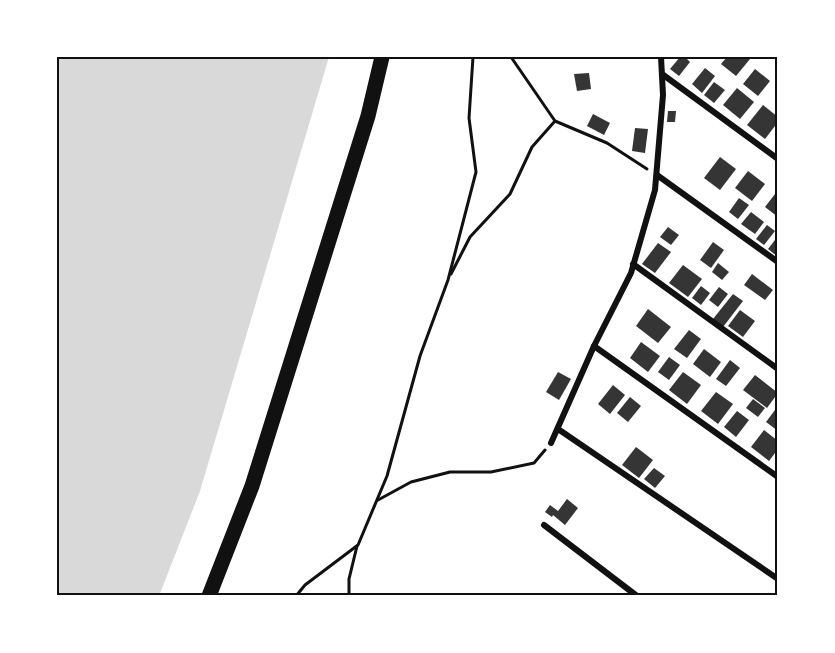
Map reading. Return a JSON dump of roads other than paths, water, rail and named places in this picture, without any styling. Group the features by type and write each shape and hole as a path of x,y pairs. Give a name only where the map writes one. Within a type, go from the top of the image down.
{"main road":[{"path":"209,596 252,486 368,116 382,57"}],"street":[{"path":"551,443 594,345 631,273 655,190 663,95 661,57"},
{"path":"662,74 777,157"},
{"path":"657,175 778,262"},
{"path":"633,264 778,369"},
{"path":"594,345 778,477"},
{"path":"558,429 778,579"},
{"path":"544,525 637,596"}]}
